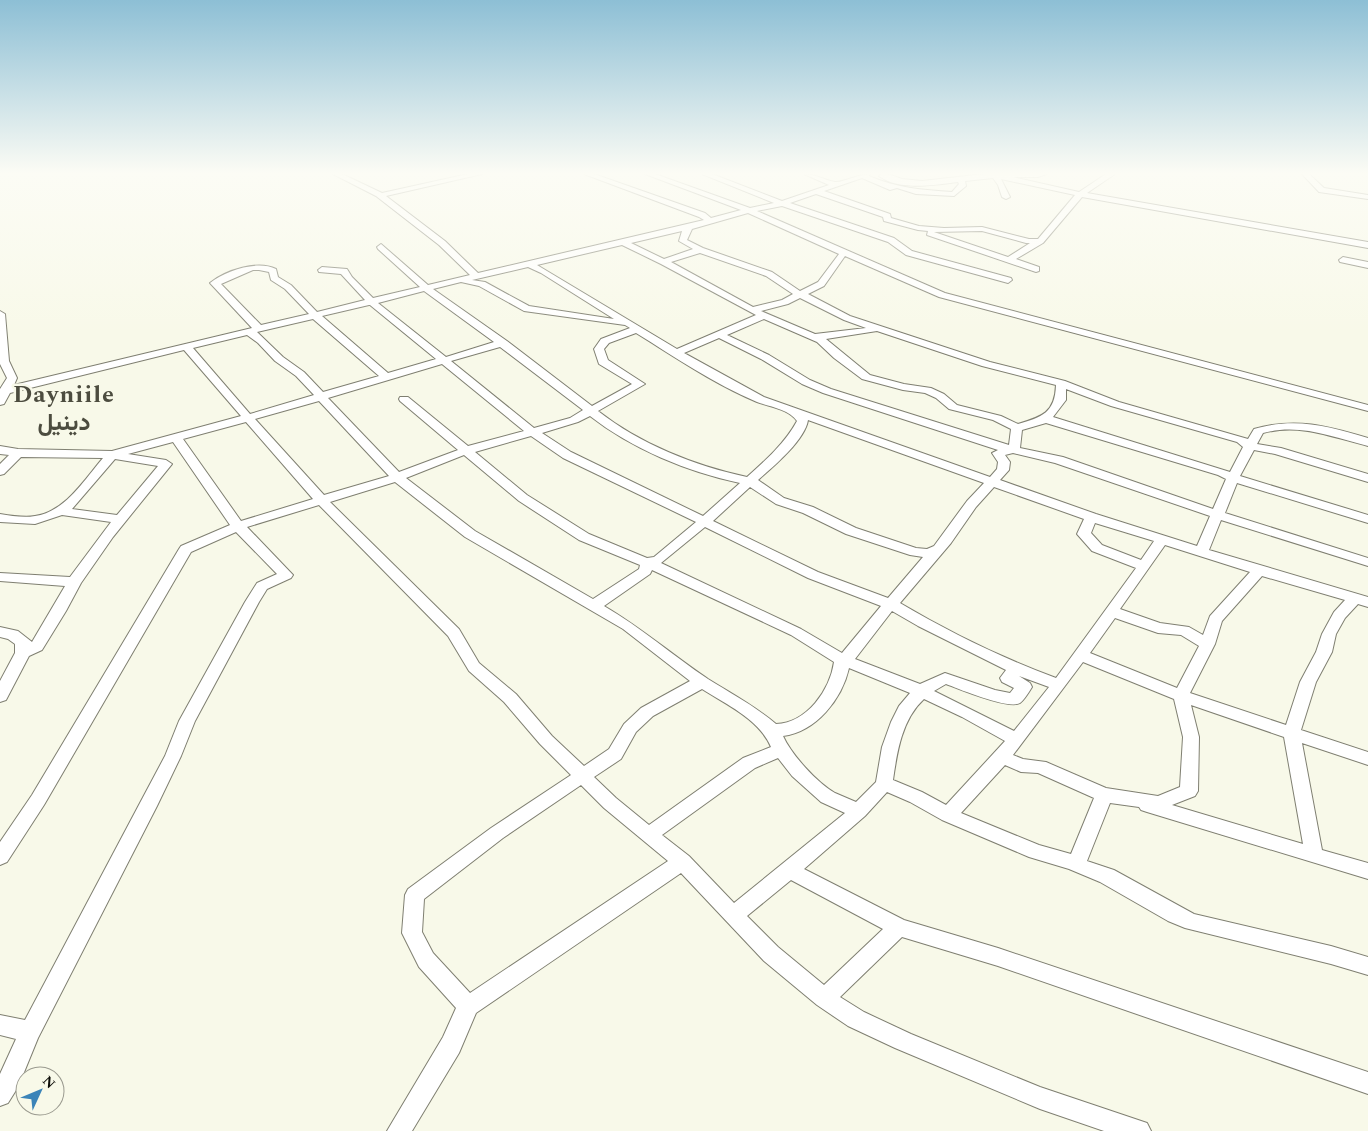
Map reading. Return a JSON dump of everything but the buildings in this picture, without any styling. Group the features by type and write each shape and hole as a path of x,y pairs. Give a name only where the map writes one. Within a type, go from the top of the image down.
{"street":[{"path":"421,227 476,276"},
{"path":"3,391 373,303 476,276 531,265 690,227"},
{"path":"690,227 686,231 683,241 700,250 769,274 802,295 838,314 993,366 1061,383 1115,404 1242,440 1249,446 1277,451 1368,478"},
{"path":"785,227 845,251 942,295 1059,328 1368,408"},
{"path":"852,227 891,240 910,253 933,261 1008,280"},
{"path":"914,227 1036,268"},
{"path":"1008,260 1040,241 1052,227"},
{"path":"1265,227 1368,245"},
{"path":"918,228 944,230 982,229 1029,241 1040,241"},
{"path":"622,242 664,262 764,316 822,340 838,356 866,377 903,387 927,390 940,396 953,407 997,418 1017,428 1046,419 1368,518"},
{"path":"381,247 427,289 503,343 610,426 639,443 725,476 750,481 780,501 808,510 851,531 915,552 928,553 938,549"},
{"path":"664,262 700,250"},
{"path":"752,310 785,302 821,284 845,251"},
{"path":"1343,260 1368,265"},
{"path":"531,265 544,271 727,383 797,412 1091,517 1362,600"},
{"path":"386,377 316,316 288,286 274,278 273,270 262,266 241,271 216,283 239,310 262,342 279,359 300,374 397,477 470,534 515,562 628,626 702,682 743,706 772,730 781,750 798,771 827,797 859,811"},
{"path":"322,270 344,271 373,303 531,431 577,460 813,575 891,604 923,623 1016,669 1059,685"},
{"path":"462,281 482,284 527,309 542,310 633,327"},
{"path":"0,314 4,362 12,378 3,391 0,402"},
{"path":"676,353 764,316"},
{"path":"0,857 38,800 186,549 238,526 397,477 466,451 574,420 640,384 603,362 599,349 605,341 633,327"},
{"path":"814,337 842,335 878,328"},
{"path":"720,335 765,357 817,387 989,444 1067,462 1216,514 1368,562"},
{"path":"0,518 37,522 61,511 68,506 112,455 322,397 503,343"},
{"path":"187,347 322,501 454,633 474,668 510,698 546,740 610,802 682,862 771,954 824,998 856,1019 903,1041 1040,1098 1139,1131"},
{"path":"1046,419 1061,400 1061,383"},
{"path":"404,399 523,498 584,537 684,578 796,632 842,660 921,691 968,713 1016,740"},
{"path":"647,562 658,560 771,462 795,435 803,421 797,412"},
{"path":"1202,550 1216,514 1258,431 1275,425 1296,424 1368,442"},
{"path":"1014,449 1017,428"},
{"path":"0,1095 10,1079 30,1032 173,756 187,721 252,602 262,586 286,575 238,526 176,438"},
{"path":"842,660 851,655 955,528 971,504 1003,470 1004,462 998,453 1014,449"},
{"path":"0,450 18,453 112,455 166,464 74,582 59,611 37,646 23,653"},
{"path":"0,471 18,453"},
{"path":"61,511 121,520"},
{"path":"1091,517 1084,534 1093,545 1144,566"},
{"path":"948,815 1002,758 1059,685 1163,539"},
{"path":"594,606 609,593 624,586 645,571 647,562"},
{"path":"1002,758 1021,766 1040,767 1104,795 1159,802 1188,791 1191,737 1181,696 1207,644 1215,619 1260,570"},
{"path":"0,578 74,582"},
{"path":"1314,855 1292,733 1308,682 1324,652 1329,634 1339,615 1362,600"},
{"path":"1111,611 1158,628 1184,630 1207,644"},
{"path":"0,632 13,635 23,642 23,653 0,696"},
{"path":"1080,655 1181,696 1368,759"},
{"path":"772,730 786,730 797,726 812,714 830,695 842,671 842,660"},
{"path":"733,916 859,811 884,784 888,752 900,718 921,691 945,678 993,695 1014,699 1024,687 1008,678 1016,669"},
{"path":"468,1006 426,960 412,933 415,895 498,834 615,754 630,728 646,712 702,682"},
{"path":"649,835 749,763 781,750"},
{"path":"884,784 916,797 948,815 1036,852 1077,863 1077,865 1107,876 1175,915 1192,922 1331,955 1368,966"},
{"path":"1077,863 1104,795"},
{"path":"1127,799 1368,871"},
{"path":"399,1131 451,1045 468,1006 682,862"},
{"path":"789,870 899,927 998,957 1368,1082"},
{"path":"824,998 899,927"},
{"path":"0,1024 30,1032"}],"district":[{"name":"Dayniile دينيل","path":"64,408"}]}
